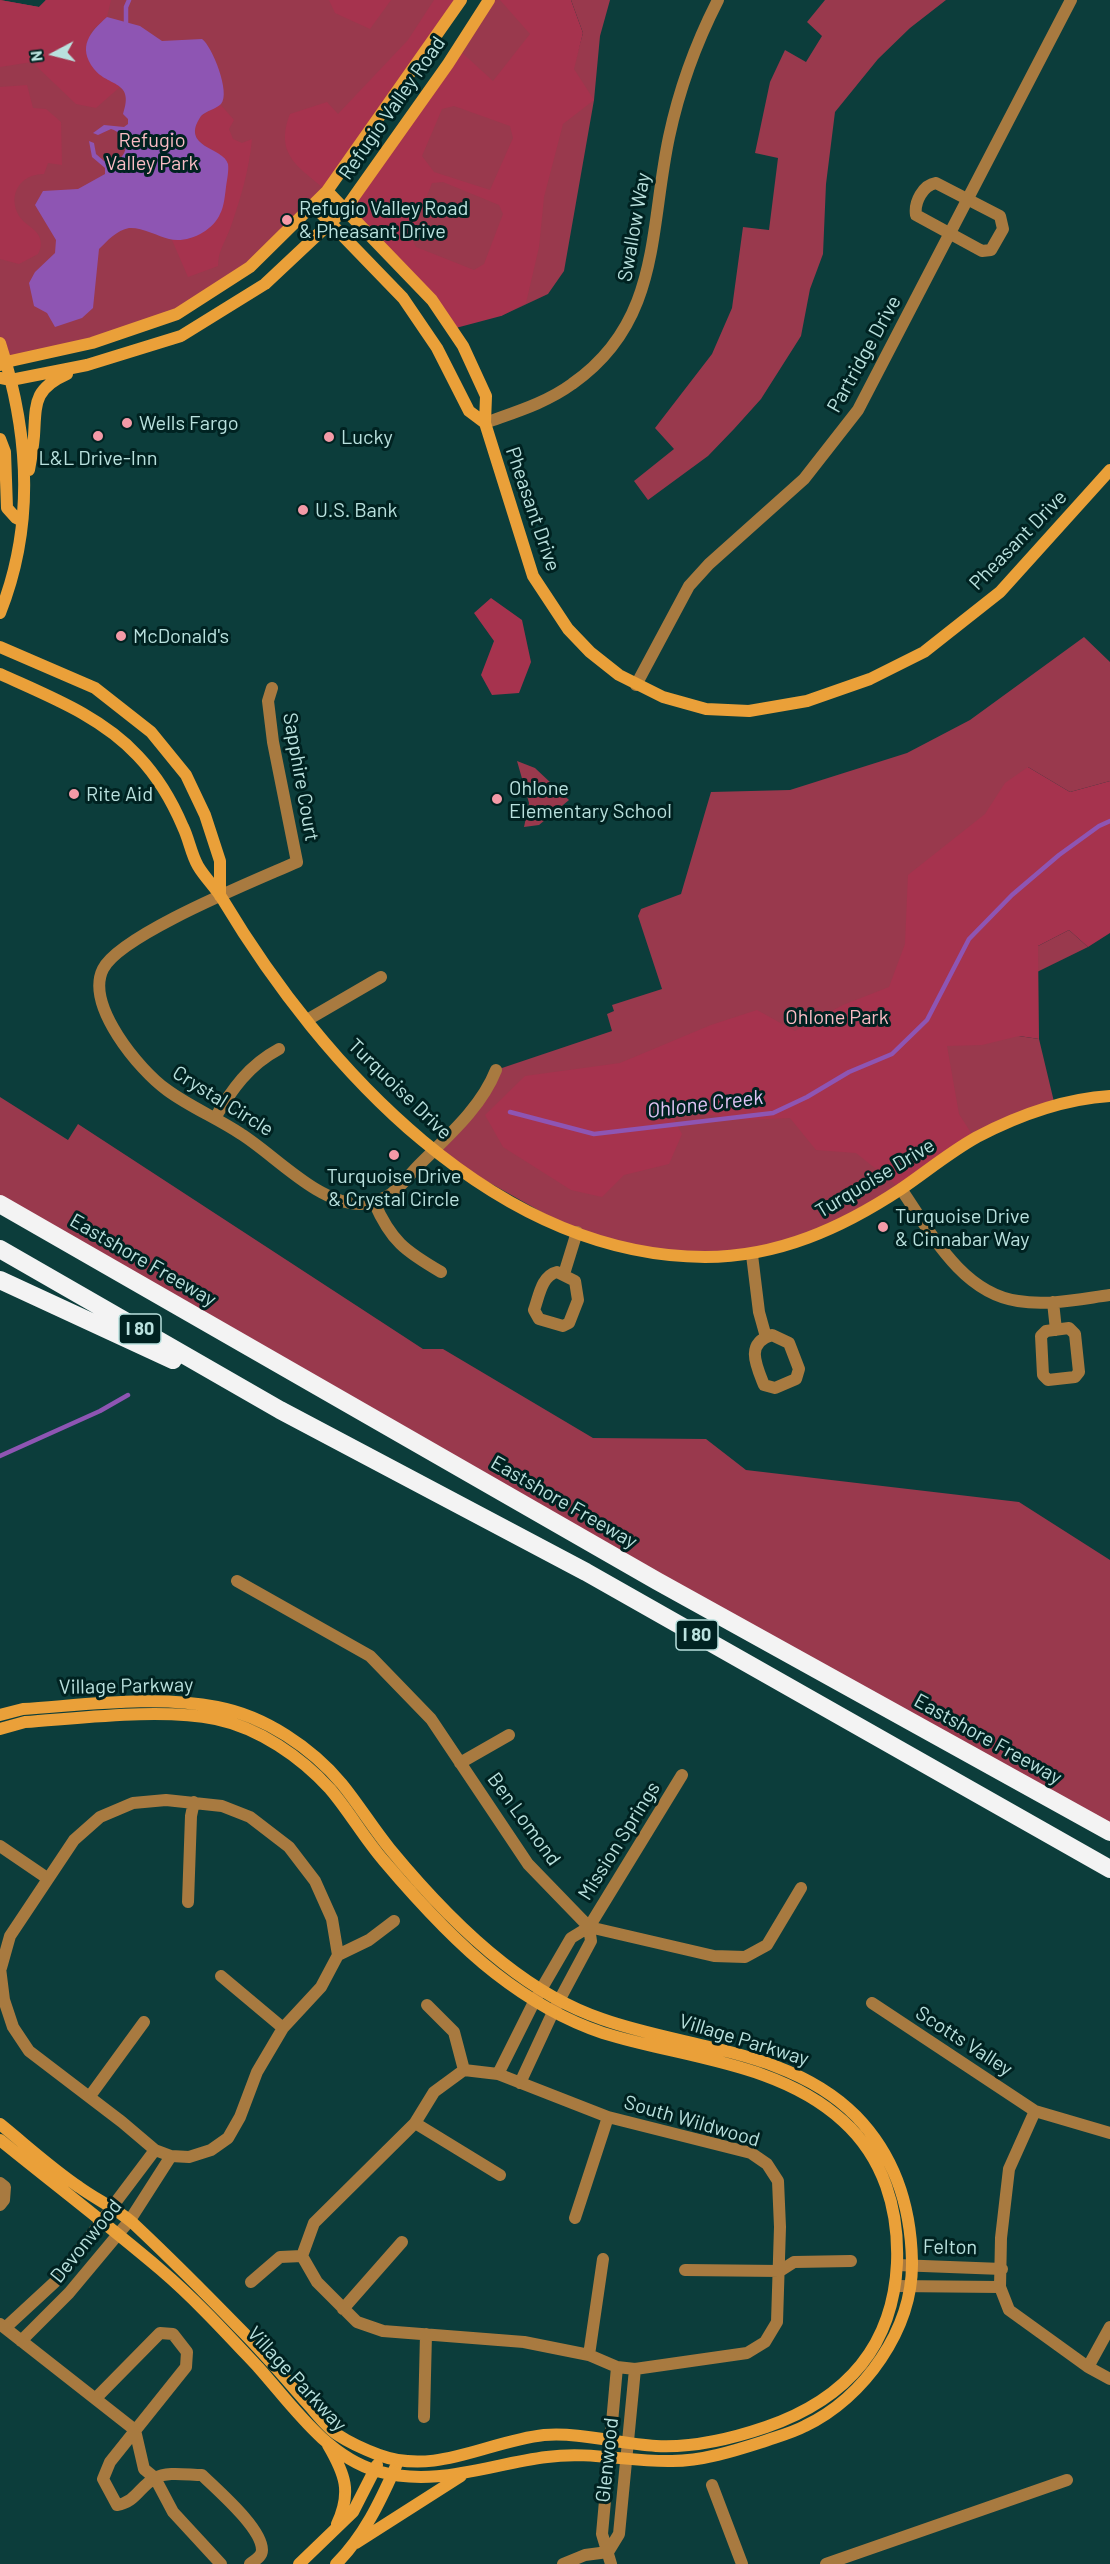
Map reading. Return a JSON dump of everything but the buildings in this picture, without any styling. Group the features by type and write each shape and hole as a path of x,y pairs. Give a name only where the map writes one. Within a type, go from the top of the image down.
{"highway":[{"name":"Eastshore Freeway","path":"0,1204 646,1575 1110,1832"},
{"name":"I 80","path":"0,1249 280,1410 586,1572 1110,1869"},
{"path":"0,1280 280,1410"}],"street":[{"name":"Refugio Valley Road","path":"3,363 92,343 177,314 250,267 327,191 462,0"},
{"name":"Refugio Valley Road","path":"6,379 87,365 184,334 265,284 332,224 346,208 448,64 489,0"},
{"name":"Swallow Way","path":"485,423 544,400 574,383 612,347 631,319 648,273 669,137 698,38 718,0"},
{"name":"Partridge Drive","path":"636,685 689,586 719,555 788,496 820,462 846,428 869,392 1071,0"},
{"path":"936,183 1000,216 1003,229 994,246 987,251 950,235 916,215 916,206 924,189 936,183"},
{"name":"Pheasant Drive","path":"327,191 346,208 432,300 463,346 486,396 485,423 533,576 568,629 590,652 636,685 692,706 749,711 807,701 870,680 924,652 1000,592 1110,470"},
{"name":"Pheasant Drive","path":"314,206 403,298 437,348 469,411 485,423"},
{"path":"0,343 6,379 22,426 25,498"},
{"path":"0,613 7,595 22,521 34,436 34,411 41,392 54,380 87,365"},
{"path":"0,439 5,452 8,508 16,518 22,521"},
{"name":"Turquoise Drive","path":"0,646 95,688 151,732 186,776 205,815 219,861 220,896"},
{"name":"Turquoise Drive","path":"0,674 78,710 104,726 135,753 165,793 183,826 198,866 220,896 240,930 307,1020 366,1089 433,1151 502,1196 577,1232 617,1245 659,1253 704,1257 752,1255 822,1233 901,1189 975,1138 1031,1112 1084,1098 1110,1096"},
{"name":"Sapphire Court","path":"220,896 297,862 273,742 268,701 272,688"},
{"name":"Crystal Circle","path":"220,896 178,916 115,955 104,967 99,988 106,1014 144,1070 167,1090 269,1153 319,1192 351,1203 374,1202"},
{"path":"307,1020 381,977"},
{"path":"215,1118 243,1076 260,1059 279,1049"},
{"path":"441,1272 399,1245 390,1234 374,1202 393,1193 472,1110 496,1070"},
{"path":"901,1189 947,1255 970,1279 991,1293 1017,1301 1053,1302 1110,1295"},
{"path":"564,1274 577,1232"},
{"path":"752,1255 759,1312 766,1337"},
{"path":"557,1272 564,1274 575,1281 579,1293 569,1323 563,1326 539,1319 534,1310 547,1277 557,1272"},
{"path":"1053,1302 1056,1330"},
{"path":"1069,1328 1075,1334 1079,1372 1075,1377 1048,1380 1043,1375 1041,1336 1046,1331 1056,1330 1069,1328"},
{"path":"778,1336 789,1343 799,1369 796,1379 775,1388 764,1385 753,1358 756,1345 766,1337 778,1336"},
{"name":"Ben Lomond","path":"237,1581 370,1656 431,1719 528,1864 589,1927"},
{"name":"Village Parkway","path":"0,1715 35,1708 183,1701 225,1708 263,1723 303,1747 339,1780 390,1848 423,1886 538,1994 600,2032 769,2077 808,2094 845,2123 872,2153 890,2194 898,2230 895,2286 882,2336 851,2379 801,2414 734,2438 681,2446 653,2446 554,2434 512,2441 453,2459 434,2462 382,2456 335,2434 239,2328 130,2220 76,2186 0,2124"},
{"name":"Village Parkway","path":"0,1728 25,1722 182,1714 222,1720 258,1734 295,1757 329,1789 380,1856 460,1942 496,1974 538,1994"},
{"path":"460,1763 509,1735"},
{"name":"Mission Springs","path":"498,2074 538,1994 571,1938 589,1927 682,1775"},
{"path":"166,1800 222,1806 250,1817 289,1847 315,1881 333,1918 338,1955 321,1987 283,2028 257,2072 240,2116 228,2138 211,2150 189,2157 171,2156 155,2150 90,2096 29,2051 13,2027 4,2000 1,1968 10,1936 47,1878 74,1840 100,1817 133,1803 166,1800"},
{"path":"188,1902 191,1816 194,1802"},
{"path":"0,1846 47,1878"},
{"path":"589,1927 714,1956 745,1957 767,1945 801,1888"},
{"path":"338,1955 369,1940 394,1921"},
{"name":"Mission Springs","path":"520,2083 556,2006 591,1941 589,1927"},
{"path":"220,1976 283,2028"},
{"name":"Scotts Valley","path":"872,2004 1035,2111 1110,2133"},
{"path":"251,2282 280,2257 302,2256 314,2223 415,2124 434,2092 464,2070 454,2032 427,2005"},
{"name":"Village Parkway","path":"0,2140 162,2271 230,2337 327,2444 373,2470 429,2478 462,2475 553,2456 678,2462 737,2450 807,2426 860,2388 893,2342 911,2287 910,2228 902,2190 882,2146 854,2114 815,2083 773,2065 556,2006"},
{"path":"90,2096 144,2022"},
{"name":"South Wildwood","path":"302,2256 317,2282 357,2322 383,2331 524,2342 589,2355 618,2367 635,2369 747,2353 765,2342 777,2322 780,2271 778,2181 767,2164 751,2154 608,2117 498,2074 464,2070"},
{"path":"1035,2111 1009,2169 1001,2238 1000,2287 1009,2310 1088,2367 1110,2379"},
{"path":"575,2218 608,2117"},
{"path":"415,2124 500,2175"},
{"name":"Devonwood","path":"135,2430 2,2326 57,2280 155,2150"},
{"name":"Devonwood","path":"21,2341 69,2293 130,2220 171,2156"},
{"path":"0,2183 5,2187 4,2200 0,2205"},
{"path":"343,2309 402,2242"},
{"path":"589,2355 603,2259"},
{"path":"685,2270 780,2271 794,2262 851,2261"},
{"name":"Felton","path":"897,2265 1002,2269"},
{"name":"Felton","path":"895,2286 1000,2287"},
{"path":"1088,2367 1110,2327"},
{"path":"96,2398 160,2333 173,2334 187,2352 186,2367 110,2462 103,2479 117,2505 129,2504 155,2478 176,2474 202,2475 257,2533 262,2549 259,2558 250,2564"},
{"path":"424,2417 426,2334"},
{"name":"Glenwood","path":"610,2558 602,2534 618,2367"},
{"name":"Glenwood","path":"610,2558 619,2534 635,2369"},
{"path":"135,2430 144,2469 155,2478 174,2512 222,2564"},
{"path":"327,2444 343,2469 346,2493 342,2513 332,2535"},
{"path":"299,2564 332,2535 353,2512 382,2456"},
{"path":"336,2564 356,2543 370,2522 399,2459"},
{"path":"356,2543 462,2475"},
{"path":"826,2564 1067,2480"},
{"path":"712,2485 742,2564"},
{"path":"563,2564 585,2555 610,2558"}],"green space":[{"name":"Refugio Valley Park","path":"0,0 39,7 46,0 461,0 327,191 250,267 177,314 6,362 0,343"},
{"path":"0,0 39,7 46,0 111,0 107,17 90,32 95,70 121,86 96,108 76,104 32,62 0,67"},
{"path":"329,0 391,0 370,29 335,13"},
{"path":"434,0 461,0 327,191 299,167 287,150 286,128 290,114 327,102 338,114 408,40"},
{"path":"489,0 515,0 573,68 583,33 571,0 610,0 600,36 594,100 564,271 548,294 501,316 359,221"},
{"path":"500,0 571,0 583,33 574,69 594,100 563,124 544,197 539,247 526,303 501,316 452,329 346,208 458,49 493,81 530,34","holes":["454,106 510,126 513,138 490,190 434,172 422,156 442,109","443,182 499,205 503,214 484,264 474,270 416,247 411,237 432,183"]},
{"path":"825,0 946,0 910,28 878,59 835,112 826,184 823,254 810,289 801,336 761,399 734,429 708,456 648,500 634,481 674,449 655,428 712,354 732,308 743,227 769,230 778,158 755,153 770,82 785,50 806,62 822,36 807,22"},
{"path":"27,85 33,108 46,109 61,122 62,165 48,163 44,174 28,178 22,182 15,193 14,201 19,216 37,233 41,243 38,254 19,264 0,259 0,87"},
{"path":"220,104 234,120 229,129 233,139 242,143 252,139 249,162 218,266 188,277 172,240 191,238 228,165 218,154 204,145 196,134 196,126 201,116"},
{"path":"491,598 522,620 531,662 519,693 492,695 481,675 494,641 474,613"},
{"name":"Ohlone Park","path":"1084,637 1110,662 1110,781 1070,792 1028,767 1019,1036 1039,1039 1055,1106 975,1139 901,1189 789,1245 680,1255 577,1232 433,1151 496,1070 612,1031 607,1014 614,1011 612,1005 662,989 638,916 641,909 681,894 711,792 790,790 907,753 970,720"},
{"path":"517,761 535,768 569,800 539,825 524,827 529,803"},
{"path":"1028,767 1070,792 1110,781 1110,933 1088,947 1069,930 1038,946 1039,1039 1019,1036 982,1045 947,1046 959,1114 975,1139 901,1189 856,1153 816,1150 790,1118 747,1120 669,1110 682,1134 669,1164 624,1175 602,1197 571,1190 503,1147 485,1115 525,1076 620,1063 711,1025 757,1010 795,1031 843,1005 889,987 905,944 908,875 985,814 1005,783"},
{"path":"1069,930 1088,947 1037,972 1038,946"},
{"path":"0,1097 68,1140 78,1124 423,1349 443,1349 593,1438 706,1439 746,1470 1019,1502 1110,1560 1110,1832 0,1204"}],"shaded area":[{"path":"107,17 140,26 162,41 202,39 206,43 219,70 224,90 221,104 201,116 195,135 205,146 225,158 228,164 224,201 220,214 212,226 191,238 169,239 134,228 125,229 112,236 99,249 93,308 82,318 55,327 47,313 34,306 29,283 35,272 55,253 56,240 35,205 43,191 78,189 105,174 105,168 92,157 89,141 94,143 96,154 104,161 116,161 126,148 124,139 116,131 111,129 98,135 93,133 104,125 124,127 128,124 128,119 123,114 126,95 123,90 100,75 86,54 91,34"}],"waterway":[{"path":"126,23 126,7 129,0"},
{"name":"Ohlone Creek","path":"510,1112 594,1134 773,1113 807,1097 849,1072 892,1054 927,1020 969,939 1012,895 1059,855 1099,826 1110,821"},
{"name":"Ohlone Creek","path":"0,1456 100,1411 128,1395"}],"place":[{"name":"Refugio Valley Road & Pheasant Drive","path":"287,220"},
{"name":"Wells Fargo","path":"127,423"},
{"name":"L&L Drive-Inn","path":"98,436"},
{"name":"Lucky","path":"329,437"},
{"name":"U.S. Bank","path":"303,510"},
{"name":"McDonald's","path":"121,636"},
{"name":"Rite Aid","path":"74,794"},
{"name":"Ohlone Elementary School","path":"497,799"},
{"name":"Turquoise Drive & Crystal Circle","path":"394,1155"},
{"name":"Turquoise Drive & Cinnabar Way","path":"883,1227"}]}
